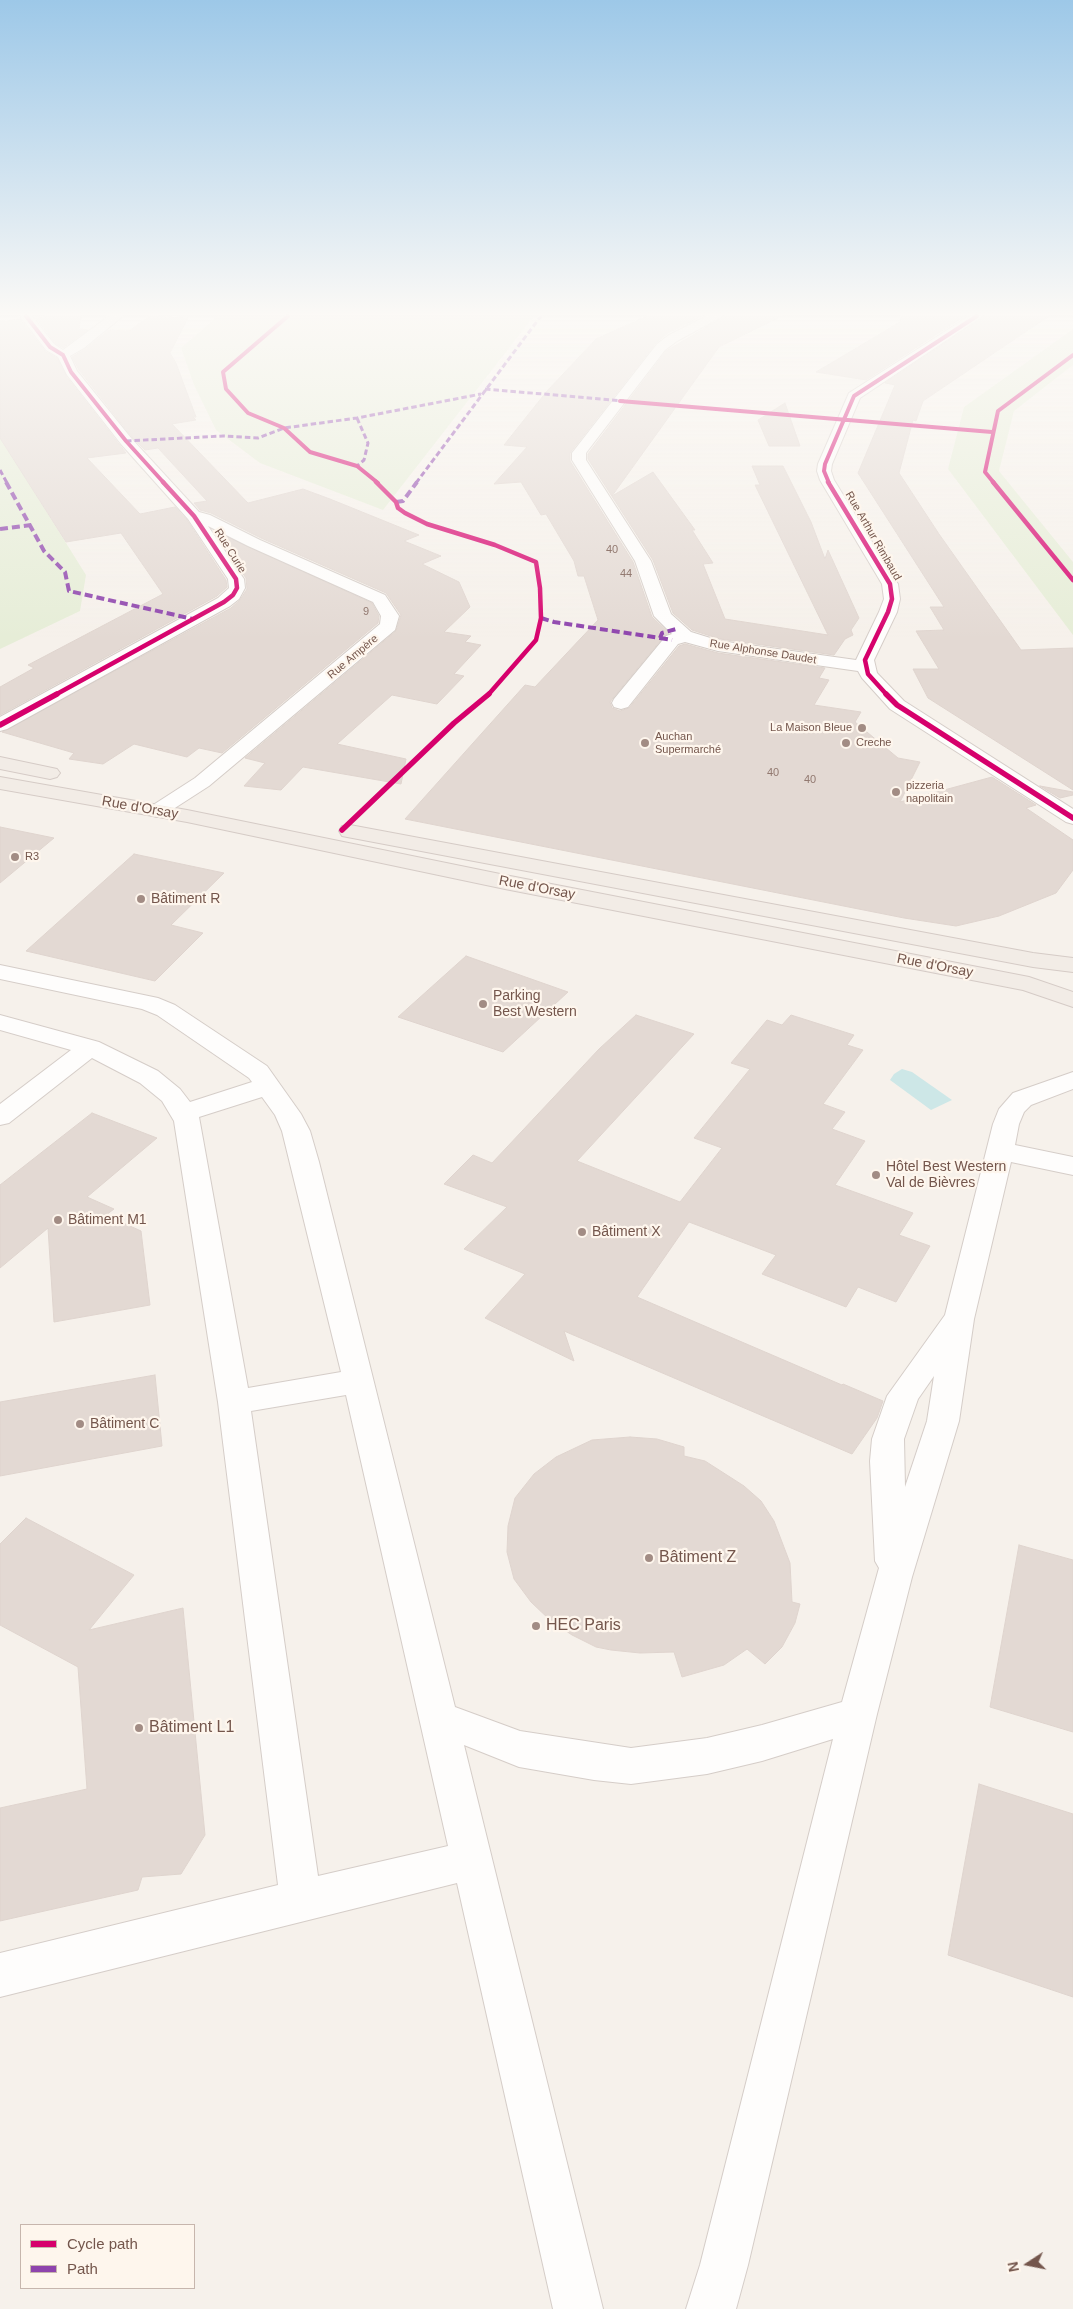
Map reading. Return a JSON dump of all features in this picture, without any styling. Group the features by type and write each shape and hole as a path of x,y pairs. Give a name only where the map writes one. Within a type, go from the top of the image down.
{"main road":[{"name":"Rue d'Orsay","path":"0,763 526,866 1033,960 1073,965"},
{"name":"Rue d'Orsay","path":"0,783 157,811 504,882 1029,984 1073,1000"}],"street":[{"name":"Rue Curie","path":"0,725 224,602 237,588 236,579 194,516 112,424"},
{"name":"Rue Alphonse Daudet","path":"602,424 579,453 579,460 643,561 663,616 668,622 685,636 718,646 865,666"},
{"name":"Rue Arthur Rimbaud","path":"842,424 824,464 828,480 890,584 892,599 888,612 865,660 865,666"},
{"name":"Rue Ampère","path":"157,811 202,782 389,626 390,616 379,599 254,543 205,518 194,516"},
{"path":"621,702 672,640 685,636"},
{"path":"865,666 868,674 884,694 897,705 1073,818"},
{"path":"0,972 149,1004 166,1010 258,1072 288,1114 296,1131 359,1381 578,2309"},
{"path":"0,1022 90,1047 149,1077 171,1095 188,1121 234,1402 301,1900"},
{"path":"0,1117 90,1047"},
{"path":"711,2309 724,2265 858,1714 894,1577 943,1421 959,1319 1000,1150 1012,1109 1022,1099 1073,1080"},
{"path":"184,1113 268,1086"},
{"path":"1000,1150 1073,1166"},
{"path":"894,1577 887,1461 888,1438 903,1396 959,1319"},
{"path":"234,1402 359,1381"},
{"path":"437,1717 519,1748 594,1762 630,1766 707,1756 762,1743 858,1714"},
{"path":"0,1975 471,1860"}],"green space":[{"path":"213,424 450,424 383,510 260,463 216,430"},
{"path":"960,424 1011,424 999,471 1073,562 1073,635 948,469"},
{"path":"0,437 86,575 80,611 0,649"}],"water":[{"path":"902,1069 912,1072 952,1100 931,1110 890,1080 894,1074"}],"building":[{"path":"0,424 103,424 126,453 87,458 140,514 175,507 187,520 226,580 227,587 217,596 0,715 0,687 34,668 28,665 163,594 121,533 66,542 0,438"},
{"path":"122,424 173,424 172,424 248,503 303,489 419,535 404,541 441,556 422,564 459,582 470,607 444,632 471,636 465,642 481,645 454,674 464,676 437,704 392,695 337,744 406,759 401,784 303,767 281,790 244,786 265,763 245,758 396,631 401,615 386,593 261,538 211,513 200,510 194,503 207,501 158,448 145,450"},
{"path":"521,424 593,424 570,453 570,461 633,562 652,617 669,633 665,635 613,698 610,702 612,708 620,711 629,708 679,646 685,644 718,653 825,668 819,678 829,680 814,705 861,712 855,722 898,758 920,762 900,802 992,777 1036,805 1026,808 1073,840 1073,870 1056,893 999,916 956,926 904,918 405,819 525,685 535,687 598,620 584,576 578,576 574,561 546,514 541,515 521,482 494,484 527,447 504,445"},
{"path":"611,424 664,424 612,496 653,472 695,530 692,530 713,563 703,564 725,619 828,635 755,485 760,485 752,466 783,466 811,522 825,559 828,550 859,618 851,630 853,635 845,639 834,655 720,639 692,630 673,613 653,560 588,459 588,454"},
{"path":"760,424 792,424 800,446 769,446"},
{"path":"879,424 912,424 899,473 939,534 1021,650 1073,648 1073,790 928,698 913,669 939,669 916,631 944,630 930,607 944,607 858,473"},
{"path":"214,531 372,603 379,616 378,623 222,753 199,748 187,757 134,744 103,764 69,759 74,753 2,732 231,608 240,600 247,589 246,578"},
{"path":"1040,786 1073,792 1073,795 1060,798"},
{"name":"R3","path":"0,827 54,838 0,883"},
{"name":"Bâtiment R","path":"134,854 224,873 171,925 203,933 155,981 26,951"},
{"name":"Parking Best Western","path":"466,956 568,992 503,1052 398,1017"},
{"path":"636,1015 694,1034 577,1161 680,1202 722,1148 694,1138 750,1069 731,1063 767,1020 782,1025 791,1015 854,1035 847,1045 863,1050 823,1104 845,1112 832,1129 865,1141 835,1185 913,1213 899,1235 930,1246 896,1302 858,1287 846,1307 762,1274 776,1255 689,1222 637,1297 883,1401 877,1418 852,1454 564,1331 574,1361 485,1318 525,1274 464,1249 507,1207 444,1184 473,1155 492,1163 599,1049"},
{"name":"Bâtiment M1","path":"92,1113 157,1138 87,1197 114,1209 106,1215 141,1231 150,1305 54,1322 48,1228 0,1268 0,1185"},
{"name":"Bâtiment C","path":"155,1375 162,1446 0,1476 0,1402"},
{"name":"Bâtiment Z","path":"630,1437 657,1439 684,1447 684,1456 705,1461 744,1486 761,1501 774,1521 790,1563 792,1602 800,1604 795,1623 782,1647 765,1664 747,1649 724,1665 682,1677 674,1652 640,1653 611,1650 596,1647 572,1635 551,1621 531,1602 514,1579 507,1552 508,1526 515,1498 534,1474 556,1457 592,1440"},
{"name":"Bâtiment L1","path":"26,1518 134,1575 89,1630 183,1608 205,1835 181,1874 142,1877 138,1890 0,1921 0,1808 87,1789 78,1667 0,1625 0,1544"},
{"path":"1019,1545 1073,1560 1073,1732 990,1707"},
{"path":"979,1784 1073,1814 1073,1997 948,1955"}],"marked path":[{"path":"126,441 223,436 258,438 284,428 315,424"},
{"path":"357,466 364,460 368,443 360,424"},
{"path":"396,502 403,501 461,424"},
{"path":"0,470 44,551 65,572 69,591 193,619"},
{"path":"0,529 31,525"},
{"path":"541,618 554,622 660,638 662,633 676,629"},
{"path":"660,638 672,640"}],"cycle path":[{"path":"0,725 224,602 233,595 237,588 236,579 194,516 112,424"},
{"path":"274,424 284,428 310,452 357,466 368,473 396,502 398,508 405,513 427,524 495,545 536,562 540,588 541,618 536,640 491,692 454,723 342,830"},
{"path":"842,424 825,464 824,471 827,480 890,584 892,599 888,612 865,660 868,674 897,705 1073,818"},
{"path":"893,424 992,432"},
{"path":"995,424 985,472 1073,580"}],"place":[{"name":"La Maison Bleue","path":"862,728"},
{"name":"Auchan Supermarché","path":"645,743"},
{"name":"Creche","path":"846,743"},
{"name":"pizzeria napolitain","path":"896,792"},
{"name":"R3","path":"15,857"},
{"name":"Bâtiment R","path":"141,899"},
{"name":"Parking Best Western","path":"483,1004"},
{"name":"Hôtel Best Western Val de Bièvres","path":"876,1175"},
{"name":"Bâtiment M1","path":"58,1220"},
{"name":"Bâtiment X","path":"582,1232"},
{"name":"Bâtiment C","path":"80,1424"},
{"name":"Bâtiment Z","path":"649,1558"},
{"name":"HEC Paris","path":"536,1626"},
{"name":"Bâtiment L1","path":"139,1728"}]}
